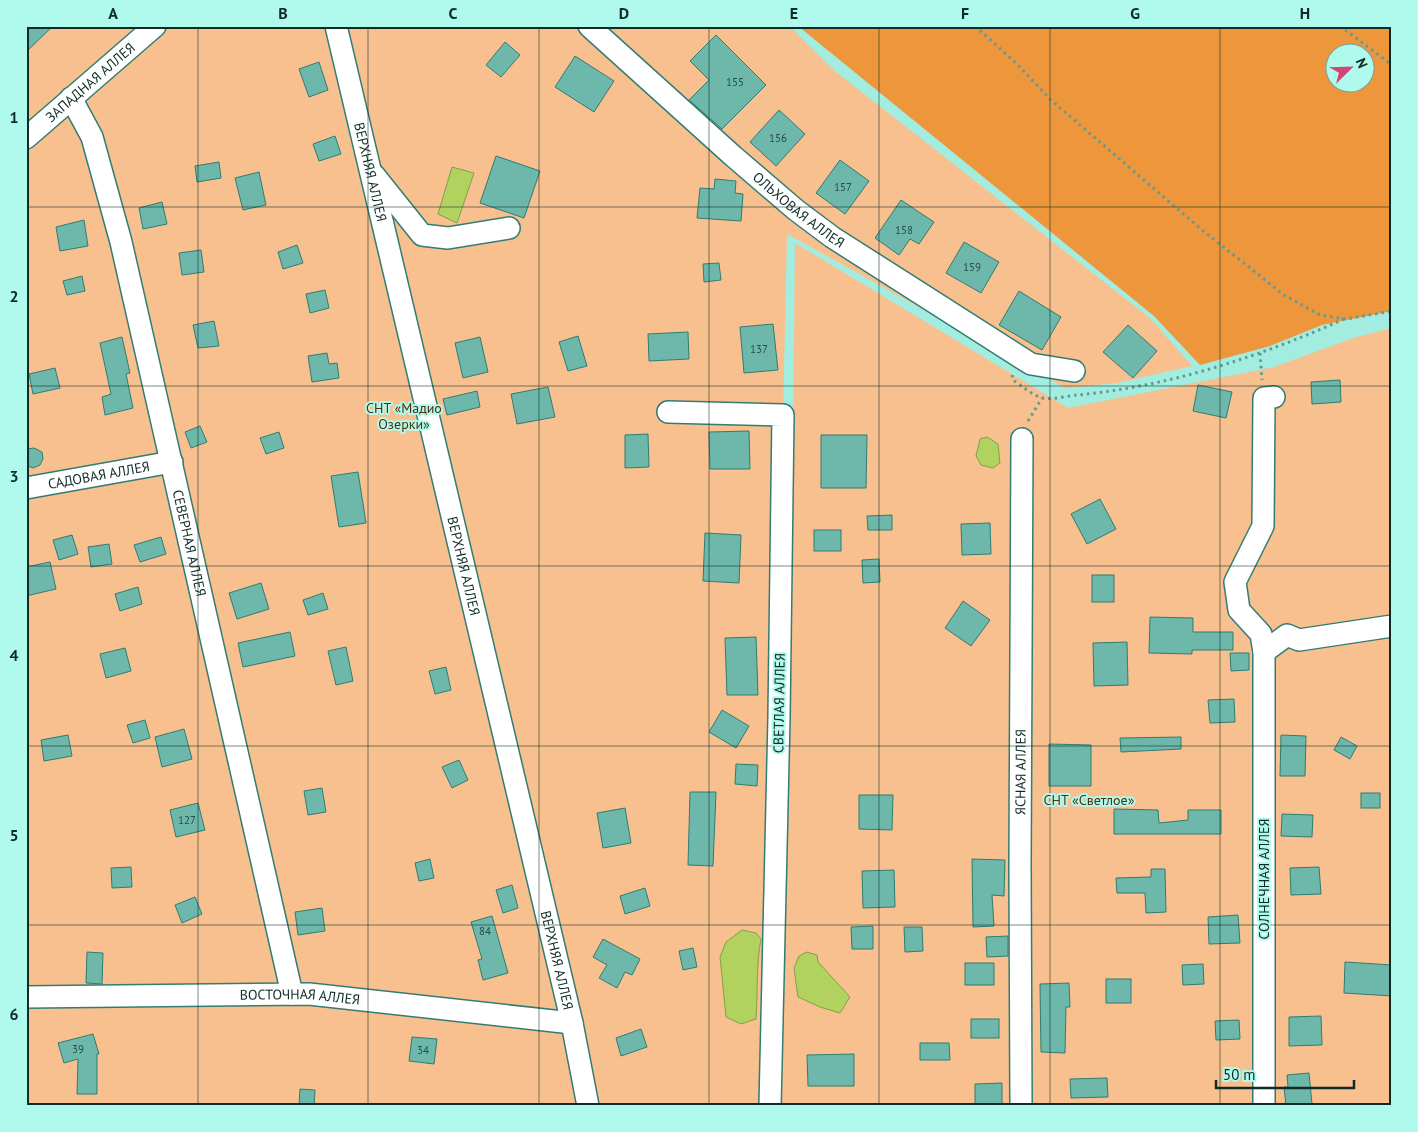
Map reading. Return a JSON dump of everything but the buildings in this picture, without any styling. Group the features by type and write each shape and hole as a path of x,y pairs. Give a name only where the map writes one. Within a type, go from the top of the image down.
{"street":[{"name":"ЗАПАДНАЯ АЛЛЕЯ","path":"26,138 155,26"},
{"name":"ВЕРХНЯЯ АЛЛЕЯ","path":"336,26 572,1023 588,1106"},
{"name":"ОЛЬХОВАЯ АЛЛЕЯ","path":"589,26 796,210 832,236 1031,364 1074,371"},
{"name":"СЕВЕРНАЯ АЛЛЕЯ","path":"72,98 92,137 121,242 292,994"},
{"path":"370,169 422,235 448,238 509,228"},
{"name":"СОЛНЕЧНАЯ АЛЛЕЯ","path":"1264,1106 1264,652 1261,634 1239,610 1235,582 1263,526 1269,397"},
{"name":"СВЕТЛАЯ АЛЛЕЯ","path":"668,412 783,414 779,717 770,1106"},
{"name":"ЯСНАЯ АЛЛЕЯ","path":"1021,1106 1022,439"},
{"name":"САДОВАЯ АЛЛЕЯ","path":"26,488 172,462"},
{"path":"1264,652 1287,634 1299,640 1392,626"},
{"name":"ВОСТОЧНАЯ АЛЛЕЯ","path":"26,997 292,994 572,1023"}],"path":[{"path":"975,26 1016,63 1051,100 1202,230 1284,295 1320,315 1346,318 1392,311"},
{"path":"1340,26 1392,65"},
{"path":"1013,380 1042,398 1096,393 1162,381 1290,344 1346,318"},
{"path":"1260,353 1269,397"},
{"path":"1022,439 1024,428 1042,398"}],"green space":[{"name":"СНТ «Мадио Озерки»","path":"26,26 789,26 836,72 1150,318 1192,366 1117,383 1065,388 787,234 768,1095 790,720 795,243 1068,408 1274,367 1353,338 1392,328 1392,1106 26,1106"}],"shaded area":[{"path":"798,26 1392,26 1392,311 1322,325 1270,346 1200,365 1154,316"},
{"path":"452,167 474,173 457,223 438,214"},
{"path":"987,437 998,444 1000,463 993,468 981,465 976,456 980,439"},
{"path":"742,930 756,933 761,939 756,1019 741,1024 726,1017 720,957 726,942"},
{"path":"807,952 817,955 818,962 850,997 840,1013 820,1007 798,997 794,968 799,956"}],"park label":[{"name":"СНТ «Светлое»","path":"1089,800"}]}
